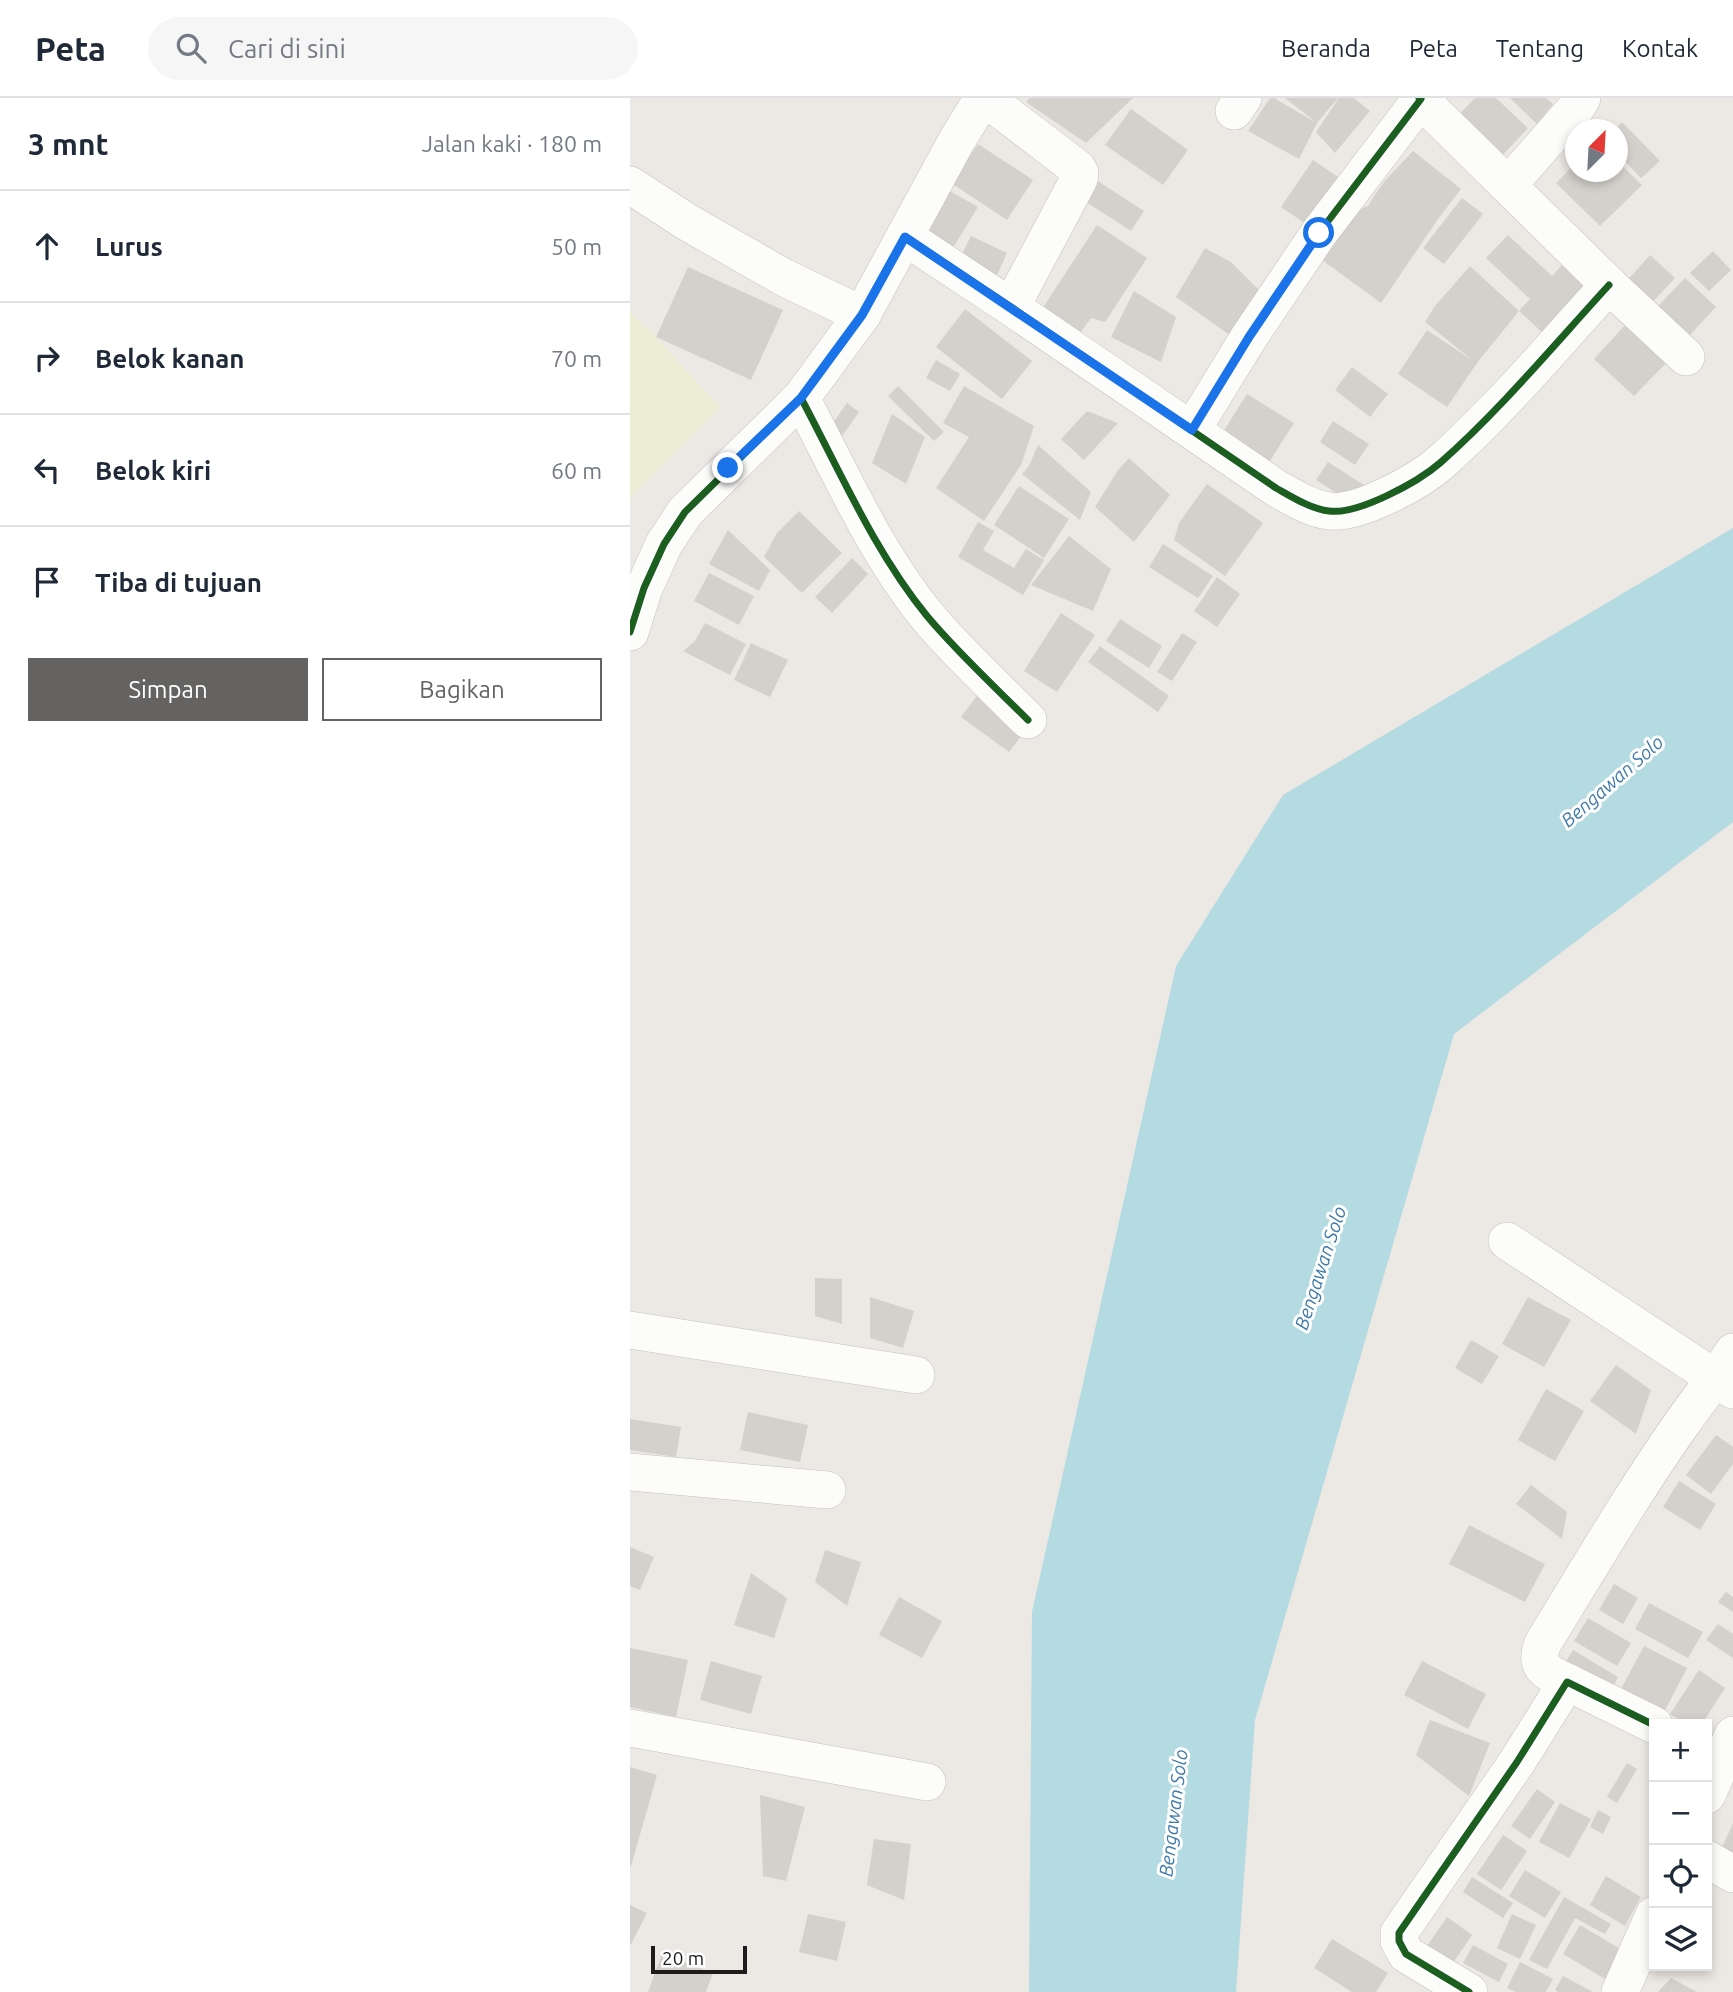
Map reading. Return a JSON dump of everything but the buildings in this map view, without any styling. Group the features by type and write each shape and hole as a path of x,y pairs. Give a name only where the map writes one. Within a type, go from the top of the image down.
{"street":[{"path":"630,632 664,544 685,512 801,398 862,315 957,141 984,98 1080,173 1011,307"},
{"path":"1508,185 1582,98"},
{"path":"1192,430 1249,337 1319,233 1420,99 1686,357"},
{"path":"630,185 687,222 783,277 862,315"},
{"path":"905,237 1291,497 1330,511 1348,510 1398,491 1438,464 1496,407 1609,285"},
{"path":"801,398 879,547 926,615 1028,720"},
{"path":"1507,1241 1727,1374 1681,1425 1543,1643 1538,1658 1548,1672 1649,1723"},
{"path":"630,1330 916,1375"},
{"path":"630,1472 827,1490"},
{"path":"1469,1992 1406,1954 1399,1941 1399,1933 1517,1762 1567,1682"},
{"path":"630,1728 927,1782"},
{"path":"1711,1782 1721,1748"},
{"path":"1712,1862 1733,1874"},
{"path":"1620,1992 1649,1926"}],"green space":[{"path":"630,312 720,407 630,498"}],"water":[{"name":"Bengawan Solo","path":"1733,528 1733,822 1454,1034 1255,1720 1236,1992 1029,1992 1032,1612 1176,966 1283,795"}],"cycle path":[{"path":"1192,430 1249,337 1319,233 1421,99 1419,98"},
{"path":"905,237 1276,488 1295,499 1329,511 1341,511 1371,503 1403,488 1440,463 1506,399 1609,285"},
{"path":"630,632 644,588 664,544 685,512 801,398 862,315"},
{"path":"801,398 874,538 908,591 951,643 1028,720"},
{"path":"1469,1992 1406,1954 1399,1941 1399,1933 1517,1762 1567,1682 1649,1723"}],"route":[{"path":"728,468 801,398 862,315 905,237 1192,430 1249,337 1319,233"}]}
